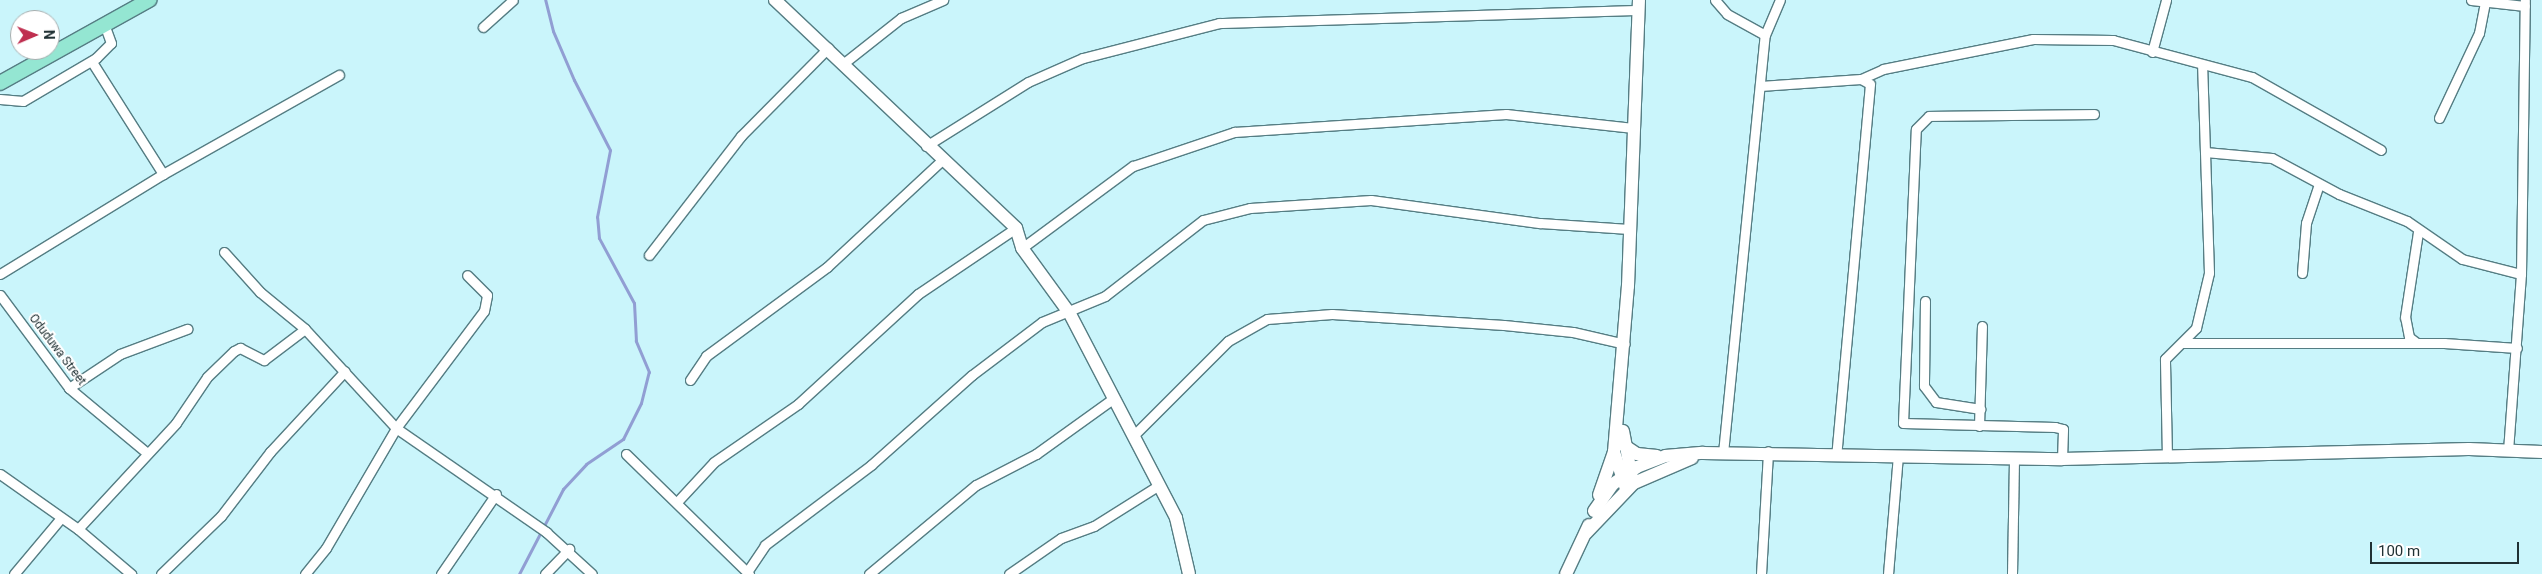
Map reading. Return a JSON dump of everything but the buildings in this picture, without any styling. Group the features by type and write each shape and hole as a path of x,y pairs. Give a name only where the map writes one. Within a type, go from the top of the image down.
{"main road":[{"path":"0,83 149,0"}],"street":[{"path":"482,27 514,0"},
{"path":"775,0 844,62 941,161 1016,228 1022,248 1070,314 1160,485 1176,518 1189,574"},
{"path":"844,62 901,18 943,0"},
{"path":"1715,0 1727,14 1765,34"},
{"path":"1723,453 1765,34 1780,0"},
{"path":"2152,52 2166,0"},
{"path":"2471,0 2485,3 2525,3 2521,274 2518,348 2508,451"},
{"path":"2438,118 2476,40 2485,3"},
{"path":"926,146 1028,82 1082,58 1220,23 1639,5 1625,344 1616,403 1623,421 1618,448 1586,533 1566,574"},
{"path":"0,99 23,102 92,62 111,43 104,24"},
{"path":"1861,79 1883,69 2033,38 2085,37 2252,77 2296,106 2381,150"},
{"path":"649,255 741,136 828,48"},
{"path":"92,62 163,174"},
{"path":"2167,457 2165,359 2184,343 2196,328 2209,273 2202,66"},
{"path":"0,274 163,174 339,75"},
{"path":"1760,86 1861,79 1868,81 1871,90 1836,455"},
{"path":"1022,248 1133,166 1234,132 1506,114 1633,128"},
{"path":"2062,459 2063,429 1910,426 1900,415 1916,130 1929,116 2094,114"},
{"path":"2205,152 2272,158 2318,184 2407,221 2418,232 2462,259 2521,274"},
{"path":"690,380 706,356 827,267 941,161"},
{"path":"2302,273 2306,222 2318,184"},
{"path":"626,454 748,573 765,545 871,465 972,375 1042,322 1070,314 1135,275 1203,220 1241,209 1371,200 1540,223 1629,229"},
{"path":"677,502 714,462 798,404 918,294 1016,228"},
{"path":"2417,343 2409,336 2405,317 2418,232"},
{"path":"224,252 260,292 305,329 396,428 496,494 569,549 592,574"},
{"path":"305,574 326,548 396,428 484,310 487,295 467,275"},
{"name":"Oduduwa Street","path":"0,295 69,388 146,453"},
{"path":"1925,301 1924,386 1936,402 1980,408"},
{"path":"1134,435 1228,341 1267,319 1332,314 1504,325 1573,332 1625,344"},
{"path":"1979,426 1982,326"},
{"path":"69,388 120,354 187,329"},
{"path":"78,528 234,351 240,348 264,360 305,329"},
{"path":"2184,343 2417,343 2518,348"},
{"path":"161,574 221,516 270,452 345,371"},
{"path":"869,574 976,485 1036,454 1114,398"},
{"path":"1618,448 1637,454 1665,456 1768,451 1836,455 2014,459 2542,452"},
{"path":"1618,448 1630,486"},
{"path":"1761,574 1768,451"},
{"path":"1586,533 1630,486 1703,453"},
{"path":"1594,511 1625,473 1665,456"},
{"path":"1888,574 1898,456"},
{"path":"2011,572 2014,459"},
{"path":"0,474 60,520 78,528 131,574"},
{"path":"1009,574 1054,543 1094,526 1160,485"},
{"path":"440,574 496,494"},
{"path":"14,574 60,520"},
{"path":"545,574 569,549"}],"waterway":[{"path":"519,574 563,489 586,464 623,439 641,403 649,372 636,341 634,303 599,238 597,217 610,150 574,80 553,31 545,0"}]}
